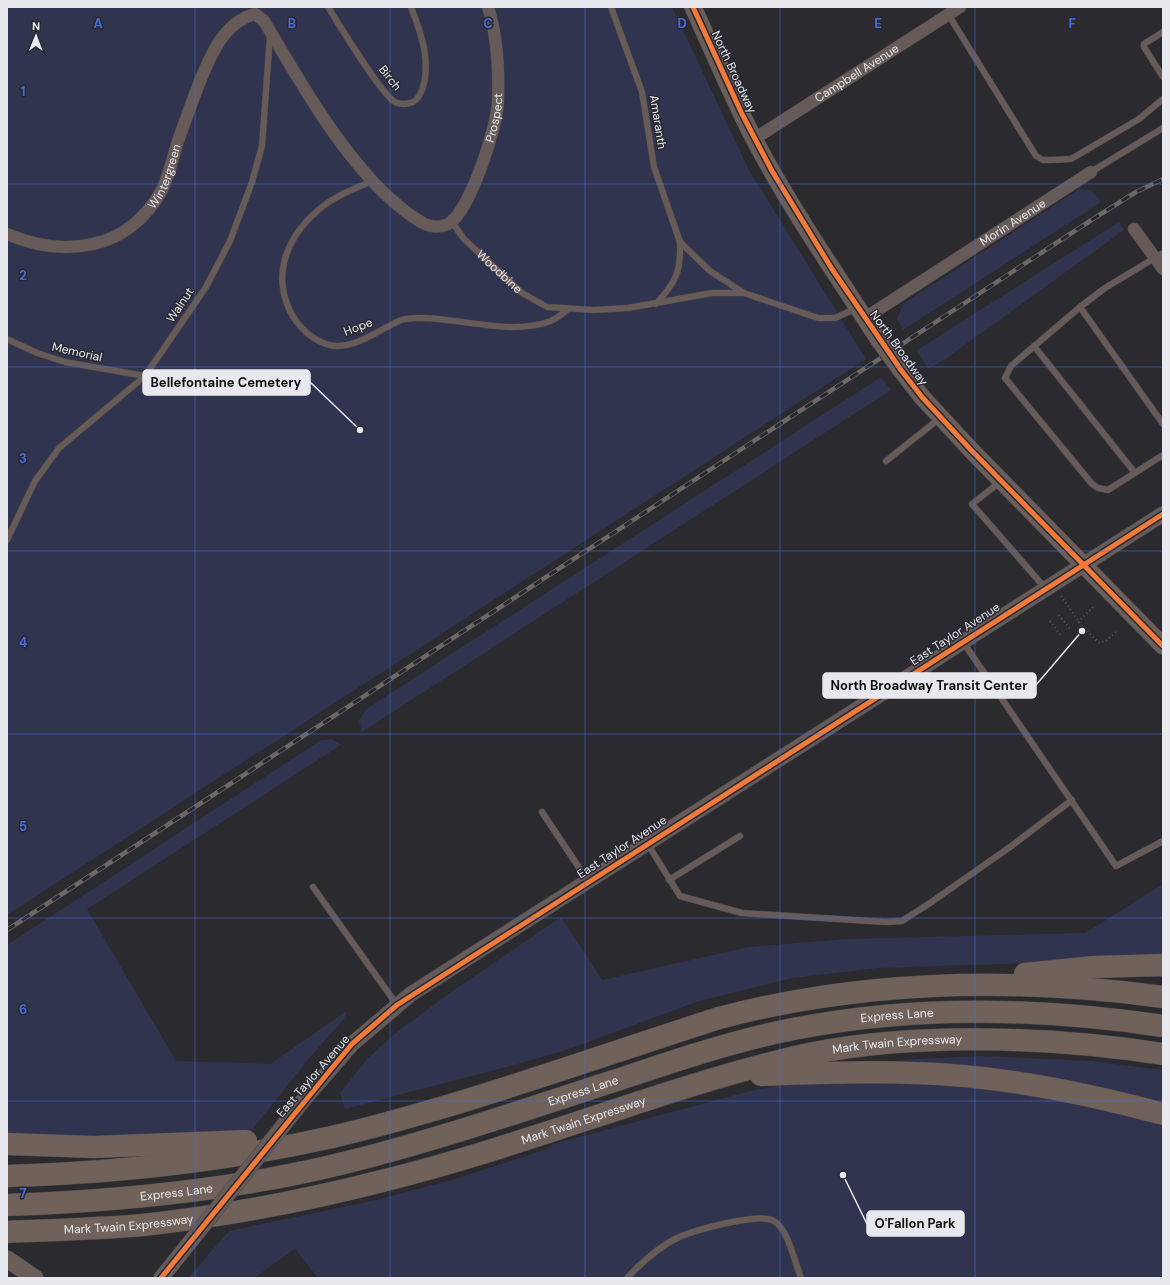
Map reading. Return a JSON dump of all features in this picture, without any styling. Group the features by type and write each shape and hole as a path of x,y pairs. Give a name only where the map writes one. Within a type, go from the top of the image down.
{"highway":[{"path":"942,986 1018,974 1087,968 1163,965"},
{"path":"7,1176 95,1172 161,1166 226,1157 333,1136 422,1113 719,1018 762,1006 852,992 942,986 1032,985 1163,997"},
{"name":"Express Lane","path":"7,1205 105,1200 171,1193 281,1177 346,1163 476,1126 732,1044 819,1024 908,1015 998,1012 1087,1016 1163,1026"},
{"name":"Mark Twain Expressway","path":"7,1232 142,1225 252,1210 319,1196 385,1181 463,1159 722,1076 812,1054 856,1047 900,1043 989,1040 1033,1041 1122,1048 1163,1054"},
{"path":"722,1076 843,1073 913,1073 946,1075 988,1079 1063,1091 1163,1114"},
{"path":"7,1144 94,1147 191,1145 333,1136"}],"main road":[{"name":"North Broadway","path":"693,7 754,139 791,203 861,313 901,370 941,418 1163,646"},
{"path":"7,1259 34,1277"}],"street":[{"name":"Prospect","path":"452,222 465,202 481,170 498,101 492,20 488,7"},
{"name":"Campbell Avenue","path":"754,139 955,9"},
{"path":"254,11 264,20 320,115 354,161 390,199 427,225 443,227 452,222"},
{"name":"Wintergreen","path":"7,234 26,242 46,246 77,248 103,242 129,229 147,212 162,189 194,94 214,50 231,27 254,11"},
{"name":"Morin Avenue","path":"861,313 1090,172"},
{"path":"1134,229 1159,255 1163,269"},
{"name":"East Taylor Avenue","path":"166,1273 306,1098 352,1044 397,1005 647,843 1163,514"}],"lane":[{"name":"Birch","path":"328,7 377,82 395,102 408,104 415,101 419,97 426,80 427,66 418,26 411,7"},
{"name":"Amaranth","path":"611,7 642,92 654,167 680,242 680,262 672,286 656,304"},
{"path":"955,9 1036,156 1043,160 1071,159 1139,119 1163,99"},
{"name":"Walnut","path":"7,540 35,481 59,448 145,376 206,287 230,241 252,182 262,146 270,31"},
{"path":"1163,32 1144,44 1144,47 1163,77"},
{"name":"Morin Avenue","path":"1090,172 1163,128"},
{"name":"Hope","path":"373,181 346,192 322,207 300,228 284,258 281,284 289,310 306,333 327,344 348,344 400,320 420,318 524,327 552,321 568,309"},
{"name":"Woodbine","path":"452,222 464,239 522,293 547,307 608,310 656,304 712,293 744,293 818,318 835,318 861,313"},
{"name":"Amaranth","path":"680,242 710,271 744,293"},
{"path":"1159,255 1104,288 1080,307 1011,366 1005,378 1092,484 1098,488 1108,490 1163,455"},
{"path":"1080,307 1163,424"},
{"name":"Memorial","path":"7,340 37,353 65,362 145,376"},
{"path":"1034,346 1135,473"},
{"path":"886,461 941,418"},
{"path":"1001,481 972,504 1045,588"},
{"path":"963,641 1116,866 1163,841"},
{"path":"647,843 680,896 742,913 885,922 902,921 1004,852 1072,800"},
{"path":"542,812 588,881"},
{"path":"669,880 740,836"},
{"path":"313,887 397,1005"},
{"path":"627,1278 665,1246 680,1237 743,1219 758,1217 773,1220 780,1227 786,1238 800,1278"}],"path":[{"path":"1061,596 1078,622 1100,643 1107,640 1116,632"},
{"path":"1078,622 1092,607"},
{"path":"1060,615 1070,629"},
{"path":"1050,621 1061,636"}],"shaded area":[{"path":"7,7 672,7 749,170 866,359 7,915"},
{"path":"1079,189 1091,190 1101,202 903,330 897,319 903,304"},
{"path":"1119,222 1124,230 944,360 928,369 917,350"},
{"path":"881,377 891,390 362,732 359,721 366,709"},
{"path":"332,739 341,745 87,909 176,1061 270,1064 347,1011 344,1019 311,1056 251,1131 195,1139 7,1138 7,945 321,740"},
{"path":"1163,884 1163,959 878,968 793,978 699,1001 569,1049 514,1065 345,1109 340,1093 367,1059 393,1035 454,990 561,917 602,980 749,947 845,939 1085,933"},
{"path":"982,1056 1091,1061 1163,1070 1163,1109 856,1065 919,1059"},
{"path":"824,1080 1016,1088 1163,1120 1163,1278 318,1278 295,1249 254,1278 188,1278 229,1231 380,1199 455,1179 547,1149 553,1144 750,1091 791,1083"}],"railway":[{"path":"7,930 1093,219 1136,192 1163,179"}],"cycle path":[{"path":"693,7 742,114 772,171 832,269 901,370 922,397 971,450 1163,646"},
{"path":"161,1278 352,1044 397,1005 1163,514"}],"place":[{"name":"Bellefontaine Cemetery","path":"360,430"},
{"name":"North Broadway Transit Center","path":"1082,631"},
{"name":"O'Fallon Park","path":"843,1175"}]}
